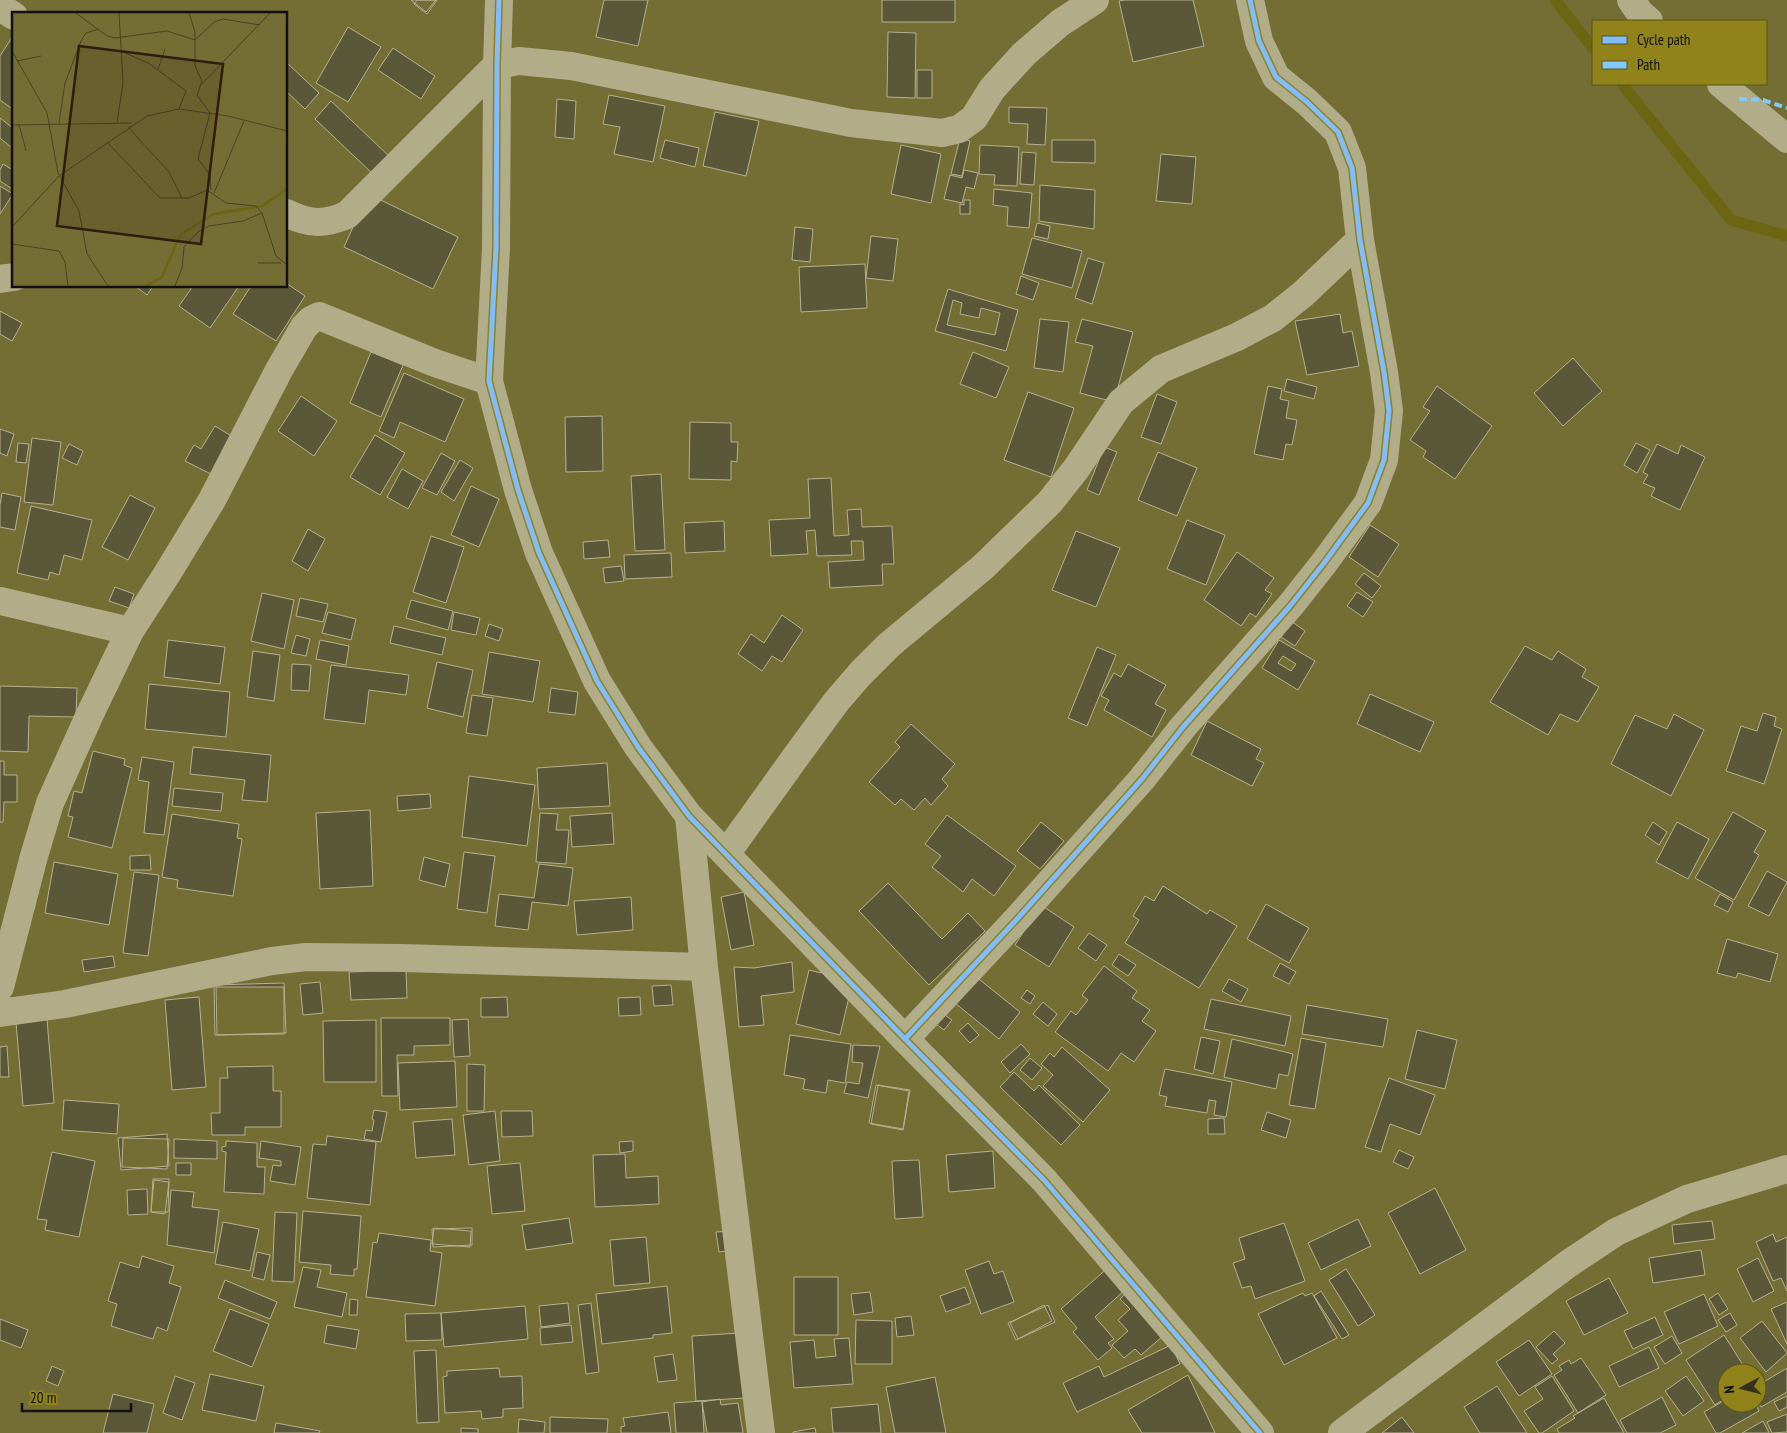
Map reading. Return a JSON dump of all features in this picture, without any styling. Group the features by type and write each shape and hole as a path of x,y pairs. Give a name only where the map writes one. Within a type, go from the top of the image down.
{"street":[{"path":"499,0 496,248 489,381 518,490 539,553 597,682 638,747 689,816 1044,1180 1260,1433"},
{"path":"288,214 302,220 320,223 333,221 347,215 497,65 520,61 571,66 851,123 942,133 958,129 974,118 992,89 1024,54 1060,23 1095,0"},
{"path":"905,1039 1018,918 1142,779 1183,727 1290,606 1368,503 1384,460 1389,411 1384,372 1360,240 1352,168 1338,132 1307,102 1276,77 1259,41 1250,0"},
{"path":"1632,0 1640,13 1648,20"},
{"path":"0,7 12,15"},
{"path":"1722,85 1787,139"},
{"path":"726,854 836,702 860,674 889,645 983,567 1050,502 1076,469 1122,402 1161,369 1237,337 1273,318 1303,294 1360,240"},
{"path":"0,987 50,803 90,714 130,630 168,574 212,500 279,370 304,327 310,320 319,316 426,360 489,381"},
{"path":"0,601 130,630"},
{"path":"689,816 704,967 761,1433"},
{"path":"0,1013 65,1004 239,968 306,957 704,967"},
{"path":"1342,1433 1568,1264 1616,1232 1687,1199 1787,1169"}],"building":[{"path":"411,0 436,0 426,12"},
{"path":"417,0 437,0 427,14 414,4"},
{"path":"604,0 648,0 638,46 596,37"},
{"path":"882,0 955,0 955,22 882,22"},
{"path":"1193,0 1204,46 1133,62 1119,1"},
{"path":"348,27 381,47 348,102 316,83"},
{"path":"888,32 916,33 915,98 887,97"},
{"path":"12,38 12,109 0,100 0,56"},
{"path":"393,48 435,76 421,99 378,70"},
{"path":"288,64 319,93 305,109 288,93"},
{"path":"917,70 932,70 932,98 917,98"},
{"path":"609,95 665,106 653,162 614,154 620,127 603,124"},
{"path":"557,99 576,101 574,139 555,137"},
{"path":"331,101 392,159 375,176 315,119"},
{"path":"1009,107 1047,108 1045,145 1027,144 1028,124 1009,123"},
{"path":"715,112 759,121 746,176 703,166"},
{"path":"0,118 12,127 12,148 0,138"},
{"path":"960,138 970,141 962,176 951,174"},
{"path":"665,140 699,148 695,167 660,158"},
{"path":"1052,140 1095,140 1095,163 1052,162"},
{"path":"901,145 941,154 931,203 891,194"},
{"path":"980,145 1019,147 1017,186 994,185 995,175 979,174"},
{"path":"1022,152 1036,153 1034,185 1020,184"},
{"path":"1161,154 1196,157 1192,204 1156,201"},
{"path":"3,164 12,170 12,189 0,181 0,170"},
{"path":"964,170 978,173 974,189 966,187 962,203 944,199 950,175 962,178"},
{"path":"1040,185 1095,190 1094,229 1039,221"},
{"path":"0,186 12,193 12,196 0,214"},
{"path":"994,189 1032,193 1029,228 1007,226 1008,207 993,205"},
{"path":"368,194 458,237 433,289 344,247"},
{"path":"964,200 970,200 970,214 960,214 960,204 964,205"},
{"path":"1037,223 1050,226 1048,239 1034,236"},
{"path":"795,227 813,229 810,262 792,260"},
{"path":"871,236 898,239 893,281 866,278"},
{"path":"1032,238 1082,251 1072,288 1022,274"},
{"path":"1088,258 1104,263 1092,304 1075,298"},
{"path":"865,264 867,308 801,312 799,267"},
{"path":"1021,276 1039,283 1033,300 1016,294"},
{"path":"288,284 305,296 276,341 233,314 250,288 288,288"},
{"path":"138,288 152,288 147,295"},
{"path":"192,288 238,288 210,328 179,306"},
{"path":"948,289 1018,310 1006,351 935,331","holes":["953,300 962,303 960,314 979,318 981,308 1000,313 995,335 947,325"]},
{"path":"0,311 22,323 12,341 0,334"},
{"path":"1340,314 1343,333 1352,331 1359,366 1307,375 1295,321"},
{"path":"1040,319 1069,322 1063,372 1034,368"},
{"path":"1082,319 1133,332 1114,402 1080,393 1093,346 1075,342"},
{"path":"371,352 403,365 381,417 350,403"},
{"path":"973,352 1009,367 996,398 960,384"},
{"path":"1573,358 1602,391 1563,426 1534,393"},
{"path":"404,373 464,399 445,442 400,422 394,438 379,431"},
{"path":"1287,379 1317,387 1314,399 1284,391"},
{"path":"1268,386 1282,389 1280,399 1289,401 1286,418 1297,420 1292,445 1286,444 1283,460 1254,454"},
{"path":"1437,386 1492,426 1455,479 1423,457 1426,451 1410,440 1430,411 1423,407"},
{"path":"1028,392 1074,408 1051,477 1004,460"},
{"path":"1157,394 1177,402 1161,444 1141,437"},
{"path":"301,396 337,421 314,456 278,431"},
{"path":"602,416 603,471 566,472 565,417"},
{"path":"690,422 731,423 731,442 738,442 737,462 731,461 731,480 689,479"},
{"path":"215,426 233,437 211,474 185,461 194,445 201,449"},
{"path":"0,429 14,434 7,456 0,453"},
{"path":"375,435 405,453 380,495 350,477"},
{"path":"32,438 61,442 53,505 24,502"},
{"path":"18,443 29,444 26,463 16,462"},
{"path":"1636,443 1650,450 1637,473 1624,465"},
{"path":"69,444 83,451 77,465 62,458"},
{"path":"1657,444 1678,454 1681,445 1705,457 1680,510 1651,496 1655,488 1643,483 1648,475 1643,472"},
{"path":"1104,447 1117,452 1099,495 1087,490"},
{"path":"1158,452 1197,468 1177,516 1138,500"},
{"path":"441,453 455,461 437,495 422,488"},
{"path":"460,460 473,468 454,501 441,492"},
{"path":"402,469 423,481 408,509 387,497"},
{"path":"661,474 665,550 635,551 631,476"},
{"path":"831,478 834,536 849,535 847,510 861,509 862,527 892,526 894,564 882,564 883,585 830,588 828,562 864,560 863,541 851,541 852,555 817,556 815,530 806,531 808,554 771,556 769,520 810,518 808,479"},
{"path":"471,486 499,499 479,547 451,535"},
{"path":"2,493 21,497 15,530 0,527"},
{"path":"130,495 155,508 128,560 102,547"},
{"path":"31,506 92,520 82,560 64,555 59,575 50,572 48,580 17,573"},
{"path":"1187,520 1225,535 1206,585 1167,569"},
{"path":"724,521 725,551 685,553 684,523"},
{"path":"1370,525 1399,544 1378,577 1349,557"},
{"path":"308,529 325,539 308,571 292,561"},
{"path":"1076,531 1120,548 1096,607 1052,590"},
{"path":"431,536 464,547 446,603 413,592"},
{"path":"608,540 610,557 584,559 583,542"},
{"path":"1237,552 1274,578 1265,590 1272,594 1256,617 1250,613 1241,626 1204,600"},
{"path":"671,553 672,577 625,579 624,555"},
{"path":"621,566 624,581 605,583 603,568"},
{"path":"1364,573 1381,586 1372,598 1355,584"},
{"path":"115,587 134,594 129,608 109,601"},
{"path":"1357,592 1373,602 1363,617 1347,606"},
{"path":"262,593 294,600 284,649 251,641"},
{"path":"300,598 328,604 323,622 296,616"},
{"path":"411,600 453,611 448,630 406,618"},
{"path":"328,612 356,619 351,640 322,633"},
{"path":"454,612 480,618 476,635 451,630"},
{"path":"782,615 803,630 782,662 772,656 762,671 738,654 751,634 764,643"},
{"path":"1291,621 1305,631 1295,646 1281,637"},
{"path":"489,624 503,629 499,641 485,636"},
{"path":"394,626 446,638 442,655 390,643"},
{"path":"296,635 310,639 306,656 291,653"},
{"path":"168,640 225,647 220,684 164,677"},
{"path":"320,640 349,646 346,665 316,659"},
{"path":"1279,640 1315,661 1298,690 1262,668","holes":["1283,656 1296,664 1291,671 1278,663"]},
{"path":"1525,646 1552,660 1558,651 1586,669 1582,677 1599,687 1578,722 1560,714 1548,735 1490,702"},
{"path":"1097,647 1116,655 1087,726 1068,718"},
{"path":"253,651 280,655 274,701 247,697"},
{"path":"489,652 540,661 533,702 482,694"},
{"path":"437,662 473,670 463,717 427,708"},
{"path":"292,664 311,665 309,691 291,690"},
{"path":"1128,664 1166,685 1155,704 1166,710 1152,737 1104,710 1109,700 1101,696 1114,673 1121,677"},
{"path":"331,665 409,675 406,695 369,690 365,724 324,719"},
{"path":"149,684 230,692 226,737 145,729"},
{"path":"0,686 77,688 76,717 29,716 28,752 0,751"},
{"path":"551,688 578,692 575,715 548,712"},
{"path":"1370,694 1434,722 1420,752 1357,724"},
{"path":"472,695 493,698 487,736 466,733"},
{"path":"1763,713 1776,717 1774,726 1782,729 1764,784 1726,771 1741,726 1757,731"},
{"path":"1674,714 1704,730 1671,796 1611,764 1635,715 1667,729"},
{"path":"1207,721 1261,749 1256,759 1264,763 1252,786 1191,755"},
{"path":"911,724 955,764 942,779 948,786 931,805 925,798 914,810 901,799 895,805 869,782 900,747 895,742"},
{"path":"193,747 271,755 267,802 242,800 245,780 190,774"},
{"path":"93,751 125,759 124,765 132,768 112,848 68,837 73,817 68,816 74,791 82,793"},
{"path":"142,757 174,762 164,835 144,833 149,782 138,780"},
{"path":"0,761 4,761 4,775 17,775 17,802 4,802 3,822 0,822"},
{"path":"607,763 610,806 539,809 537,768"},
{"path":"469,776 535,785 527,846 462,837"},
{"path":"174,788 223,793 221,811 172,806"},
{"path":"430,794 431,808 398,811 397,796"},
{"path":"370,810 373,886 320,889 316,813"},
{"path":"1733,812 1766,831 1754,852 1759,855 1734,900 1695,878"},
{"path":"540,813 558,814 556,830 569,830 566,864 536,862"},
{"path":"612,813 614,844 572,847 570,816"},
{"path":"172,814 239,824 237,838 242,839 233,896 177,888 178,880 162,877"},
{"path":"947,815 1016,866 994,896 972,879 963,892 932,867 941,856 925,844"},
{"path":"1041,822 1064,841 1040,869 1017,851"},
{"path":"1653,822 1667,832 1659,845 1645,835"},
{"path":"1677,822 1709,839 1688,879 1656,862"},
{"path":"464,852 495,856 487,913 457,909"},
{"path":"150,855 151,870 130,870 130,856"},
{"path":"424,857 450,864 445,887 419,880"},
{"path":"54,862 118,874 109,925 45,913"},
{"path":"539,864 573,868 568,906 532,902 528,930 495,926 499,894 534,898"},
{"path":"1767,871 1787,882 1769,916 1748,906"},
{"path":"134,872 159,875 148,956 123,953"},
{"path":"888,883 942,939 968,913 985,931 929,985 859,911"},
{"path":"1163,886 1207,914 1210,910 1237,926 1199,988 1125,943 1139,920 1133,916 1145,896 1154,901"},
{"path":"744,892 754,945 731,950 721,897"},
{"path":"1720,894 1733,902 1728,912 1714,905"},
{"path":"631,897 633,930 577,935 574,901"},
{"path":"1266,904 1309,928 1289,963 1247,939"},
{"path":"1041,905 1074,927 1049,967 1015,945"},
{"path":"1089,933 1107,945 1096,961 1078,948"},
{"path":"1727,939 1778,954 1770,982 1738,973 1736,978 1717,973"},
{"path":"1119,954 1136,965 1128,976 1112,965"},
{"path":"113,956 115,967 84,972 82,960"},
{"path":"792,962 794,992 761,996 764,1025 739,1027 734,967 754,968"},
{"path":"1280,963 1296,972 1289,984 1273,976"},
{"path":"823,964 855,972 840,1035 796,1024 809,970 821,973"},
{"path":"1104,966 1137,991 1132,998 1150,1010 1142,1021 1156,1031 1134,1062 1121,1053 1108,1071 1055,1032 1071,1011 1076,1015 1088,1000 1082,995"},
{"path":"406,970 407,998 351,1000 349,972"},
{"path":"970,972 1020,1012 999,1039 949,998"},
{"path":"1229,979 1248,989 1241,1002 1222,991"},
{"path":"320,982 323,1013 303,1015 300,984"},
{"path":"284,983 286,1033 215,1035 214,985"},
{"path":"671,985 673,1005 654,1006 652,986"},
{"path":"216,987 284,987 284,1034 217,1035"},
{"path":"1027,990 1035,996 1030,1004 1021,998"},
{"path":"199,997 206,1087 172,1090 165,1000"},
{"path":"507,997 508,1017 481,1017 481,998"},
{"path":"640,997 641,1015 619,1016 618,998"},
{"path":"1211,999 1291,1016 1285,1046 1204,1029"},
{"path":"1043,1002 1057,1014 1048,1026 1033,1014"},
{"path":"1307,1005 1388,1019 1383,1047 1302,1034"},
{"path":"939,1011 952,1020 944,1030 932,1021"},
{"path":"381,1018 450,1018 450,1045 414,1046 414,1055 397,1055 398,1096 382,1096"},
{"path":"47,1019 54,1103 23,1106 16,1022"},
{"path":"468,1019 470,1056 454,1057 452,1020"},
{"path":"376,1020 376,1082 324,1082 323,1021"},
{"path":"968,1023 979,1035 970,1043 959,1031"},
{"path":"1417,1030 1457,1040 1445,1089 1405,1079"},
{"path":"790,1035 851,1044 845,1083 828,1080 826,1093 803,1089 805,1079 784,1075"},
{"path":"1201,1037 1220,1041 1213,1074 1194,1069"},
{"path":"1301,1038 1326,1043 1315,1109 1289,1105"},
{"path":"1232,1039 1293,1054 1288,1076 1279,1074 1276,1089 1224,1077"},
{"path":"1021,1044 1030,1054 1010,1073 1001,1062"},
{"path":"853,1045 880,1046 868,1098 844,1093 847,1082 859,1084 863,1063 852,1062"},
{"path":"7,1046 9,1077 0,1077 0,1047"},
{"path":"1062,1047 1110,1090 1083,1122 1043,1086 1053,1075 1041,1064 1050,1053 1054,1057"},
{"path":"1030,1058 1042,1068 1032,1080 1020,1070"},
{"path":"455,1061 457,1107 400,1110 398,1063"},
{"path":"467,1064 485,1065 484,1111 467,1111"},
{"path":"273,1066 273,1091 281,1091 281,1127 245,1127 245,1135 212,1135 211,1113 220,1113 220,1078 228,1078 227,1067"},
{"path":"1165,1069 1232,1082 1226,1117 1214,1115 1216,1101 1209,1100 1207,1113 1165,1106 1167,1097 1159,1095"},
{"path":"1014,1072 1034,1091 1039,1085 1080,1125 1061,1145 1000,1087"},
{"path":"1389,1078 1435,1095 1420,1135 1390,1124 1381,1152 1365,1147"},
{"path":"876,1085 909,1091 903,1129 869,1123"},
{"path":"878,1085 910,1090 903,1130 871,1124"},
{"path":"64,1100 119,1104 117,1134 62,1130"},
{"path":"374,1110 387,1112 381,1142 364,1139 366,1130 372,1131"},
{"path":"495,1111 500,1161 469,1165 463,1115"},
{"path":"501,1111 532,1111 533,1136 502,1137"},
{"path":"1267,1112 1291,1120 1286,1138 1261,1130"},
{"path":"1224,1118 1225,1134 1208,1134 1208,1119"},
{"path":"452,1119 455,1155 416,1158 413,1122"},
{"path":"167,1134 169,1166 121,1170 118,1138"},
{"path":"327,1136 376,1142 370,1205 307,1198 313,1144 326,1145"},
{"path":"123,1138 169,1139 167,1169 122,1167"},
{"path":"174,1139 217,1141 217,1159 174,1158"},
{"path":"226,1141 257,1143 257,1167 265,1167 264,1194 224,1192 226,1152 222,1151 222,1147 226,1146"},
{"path":"261,1141 301,1147 295,1185 270,1181 273,1165 281,1166 281,1161 259,1158"},
{"path":"633,1141 633,1151 620,1153 619,1142"},
{"path":"1399,1150 1414,1157 1408,1169 1393,1162"},
{"path":"993,1151 995,1188 949,1192 946,1155"},
{"path":"52,1152 95,1161 79,1237 45,1230 47,1220 37,1219"},
{"path":"625,1154 626,1178 658,1176 659,1204 595,1207 593,1155"},
{"path":"919,1160 923,1217 895,1219 892,1161"},
{"path":"176,1163 191,1163 191,1175 176,1175"},
{"path":"520,1163 525,1211 492,1214 487,1166"},
{"path":"153,1179 169,1179 168,1212 151,1212"},
{"path":"154,1180 169,1182 165,1214 151,1212"},
{"path":"1435,1188 1466,1250 1420,1274 1388,1213"},
{"path":"147,1189 148,1214 128,1215 127,1190"},
{"path":"171,1190 194,1192 192,1207 219,1210 214,1253 167,1245"},
{"path":"303,1211 361,1216 357,1269 354,1269 354,1276 330,1274 331,1265 299,1262"},
{"path":"275,1212 297,1213 294,1282 272,1281"},
{"path":"569,1218 573,1243 526,1250 522,1225"},
{"path":"1358,1219 1371,1246 1321,1270 1308,1243"},
{"path":"1712,1221 1715,1239 1674,1244 1672,1225"},
{"path":"223,1222 259,1229 250,1271 215,1264"},
{"path":"1284,1223 1305,1281 1255,1299 1251,1286 1242,1288 1233,1263 1245,1259 1239,1238"},
{"path":"434,1228 471,1231 470,1247 432,1244"},
{"path":"472,1228 472,1245 433,1247 432,1229"},
{"path":"733,1231 736,1250 719,1252 716,1232"},
{"path":"379,1233 431,1240 430,1251 442,1253 435,1306 366,1297 373,1242 377,1243"},
{"path":"1773,1234 1776,1242 1787,1237 1787,1291 1781,1278 1773,1281 1756,1242"},
{"path":"646,1237 650,1283 614,1286 610,1240"},
{"path":"1701,1250 1705,1275 1653,1283 1649,1258"},
{"path":"257,1252 270,1255 264,1280 252,1277"},
{"path":"142,1256 174,1266 169,1283 181,1287 167,1331 157,1327 153,1339 111,1326 117,1304 108,1301 120,1262 139,1268"},
{"path":"1758,1258 1774,1291 1753,1302 1737,1269"},
{"path":"1118,1259 1136,1280 1095,1317 1114,1339 1108,1343 1112,1348 1098,1360 1073,1332 1077,1328 1061,1309"},
{"path":"989,1261 994,1274 1003,1271 1014,1302 981,1314 965,1270"},
{"path":"303,1267 321,1270 317,1287 347,1293 342,1317 294,1307"},
{"path":"1346,1269 1375,1315 1358,1326 1329,1280"},
{"path":"794,1277 838,1277 838,1335 794,1335"},
{"path":"1609,1278 1628,1313 1584,1335 1566,1301"},
{"path":"225,1280 277,1302 270,1319 218,1298"},
{"path":"1139,1281 1177,1324 1141,1355 1135,1349 1124,1358 1112,1345 1128,1331 1118,1320 1130,1309 1120,1299"},
{"path":"667,1286 672,1333 653,1335 653,1338 602,1344 596,1294"},
{"path":"965,1287 971,1303 946,1312 940,1296"},
{"path":"1321,1291 1349,1335 1342,1339 1314,1296"},
{"path":"870,1292 873,1312 854,1315 851,1294"},
{"path":"1303,1293 1305,1296 1312,1293 1337,1338 1284,1365 1258,1314"},
{"path":"1718,1293 1728,1309 1719,1315 1709,1299"},
{"path":"1704,1294 1718,1326 1679,1344 1664,1312"},
{"path":"350,1299 358,1300 357,1315 349,1315"},
{"path":"1787,1302 1787,1344 1771,1309"},
{"path":"568,1303 570,1323 541,1327 539,1306"},
{"path":"591,1303 599,1372 586,1374 578,1305"},
{"path":"1044,1305 1052,1321 1018,1339 1010,1323"},
{"path":"1048,1305 1055,1322 1016,1340 1008,1323"},
{"path":"525,1306 528,1339 444,1347 441,1313"},
{"path":"230,1309 269,1324 252,1367 213,1351"},
{"path":"441,1313 442,1340 406,1341 405,1314"},
{"path":"1730,1313 1737,1325 1726,1332 1718,1320"},
{"path":"911,1316 914,1335 897,1337 895,1318"},
{"path":"1655,1317 1663,1335 1633,1349 1624,1331"},
{"path":"0,1319 28,1330 21,1348 0,1340"},
{"path":"856,1320 892,1321 892,1364 855,1364"},
{"path":"1762,1321 1787,1353 1767,1371 1767,1363 1759,1363 1740,1338"},
{"path":"327,1325 359,1330 356,1349 324,1343"},
{"path":"571,1325 573,1342 541,1345 540,1328"},
{"path":"1554,1331 1565,1343 1553,1354 1558,1359 1552,1364 1536,1347"},
{"path":"740,1333 745,1398 696,1401 692,1336"},
{"path":"1724,1335 1742,1363 1717,1363 1717,1404 1715,1405 1686,1360"},
{"path":"1672,1336 1682,1353 1665,1364 1654,1347"},
{"path":"849,1338 853,1384 794,1388 790,1342 814,1340 816,1358 836,1356 834,1339"},
{"path":"1529,1340 1552,1374 1519,1396 1496,1362"},
{"path":"1171,1345 1180,1364 1077,1412 1063,1383 1099,1366 1104,1377"},
{"path":"1649,1347 1659,1368 1619,1387 1609,1366"},
{"path":"436,1350 439,1422 417,1423 414,1351"},
{"path":"673,1354 677,1380 658,1382 654,1357"},
{"path":"1581,1358 1606,1395 1578,1413 1554,1375 1562,1370 1559,1366 1569,1360 1571,1364"},
{"path":"52,1366 64,1371 58,1386 46,1381"},
{"path":"499,1368 500,1377 522,1376 523,1408 503,1409 503,1417 482,1419 481,1411 445,1413 443,1377 447,1376 447,1371"},
{"path":"1787,1368 1787,1392 1767,1404 1767,1380"},
{"path":"210,1374 264,1386 256,1421 202,1410"},
{"path":"1188,1375 1215,1433 1142,1433 1128,1410"},
{"path":"175,1376 195,1383 182,1420 163,1413"},
{"path":"1552,1376 1574,1411 1542,1433 1539,1433 1524,1411 1543,1399 1535,1387"},
{"path":"1686,1376 1704,1401 1683,1416 1665,1391"},
{"path":"935,1377 946,1433 895,1433 886,1387"},
{"path":"1497,1386 1527,1433 1480,1433 1464,1407"},
{"path":"113,1394 154,1404 147,1433 103,1433"},
{"path":"1787,1396 1787,1407 1779,1411 1774,1402"},
{"path":"1662,1397 1676,1425 1660,1433 1627,1433 1620,1420"},
{"path":"1604,1398 1624,1433 1559,1433 1557,1429 1575,1418 1573,1416"},
{"path":"720,1399 721,1405 738,1403 743,1433 707,1433 702,1402"},
{"path":"702,1401 704,1433 676,1433 674,1403"},
{"path":"878,1404 881,1433 833,1433 831,1408"},
{"path":"1717,1405 1717,1413 1755,1413 1720,1433 1716,1433 1704,1412"},
{"path":"668,1412 671,1433 621,1433 621,1427 625,1426 623,1418"},
{"path":"1787,1414 1787,1432 1772,1433 1767,1422"},
{"path":"550,1417 608,1419 607,1433 550,1433"},
{"path":"1402,1417 1414,1433 1382,1433"},
{"path":"519,1419 545,1422 544,1433 518,1433"},
{"path":"1763,1421 1769,1433 1742,1433"},
{"path":"276,1423 320,1431 319,1433 274,1433"},
{"path":"461,1428 478,1429 478,1433 461,1433"},
{"path":"815,1428 816,1433 793,1433 793,1432"}],"waterway":[{"path":"1555,0 1592,47"},
{"path":"1623,85 1731,220 1787,236"}],"marked path":[{"path":"1739,99 1763,100 1787,108"}],"cycle path":[{"path":"499,0 496,248 489,381 518,490 539,553 597,681 638,747 689,816 1044,1180 1260,1433"},
{"path":"905,1039 1018,918 1142,779 1183,727 1290,606 1368,503 1384,460 1389,411 1384,372 1360,240 1352,168 1338,132 1307,102 1276,77 1259,41 1250,0"}]}
